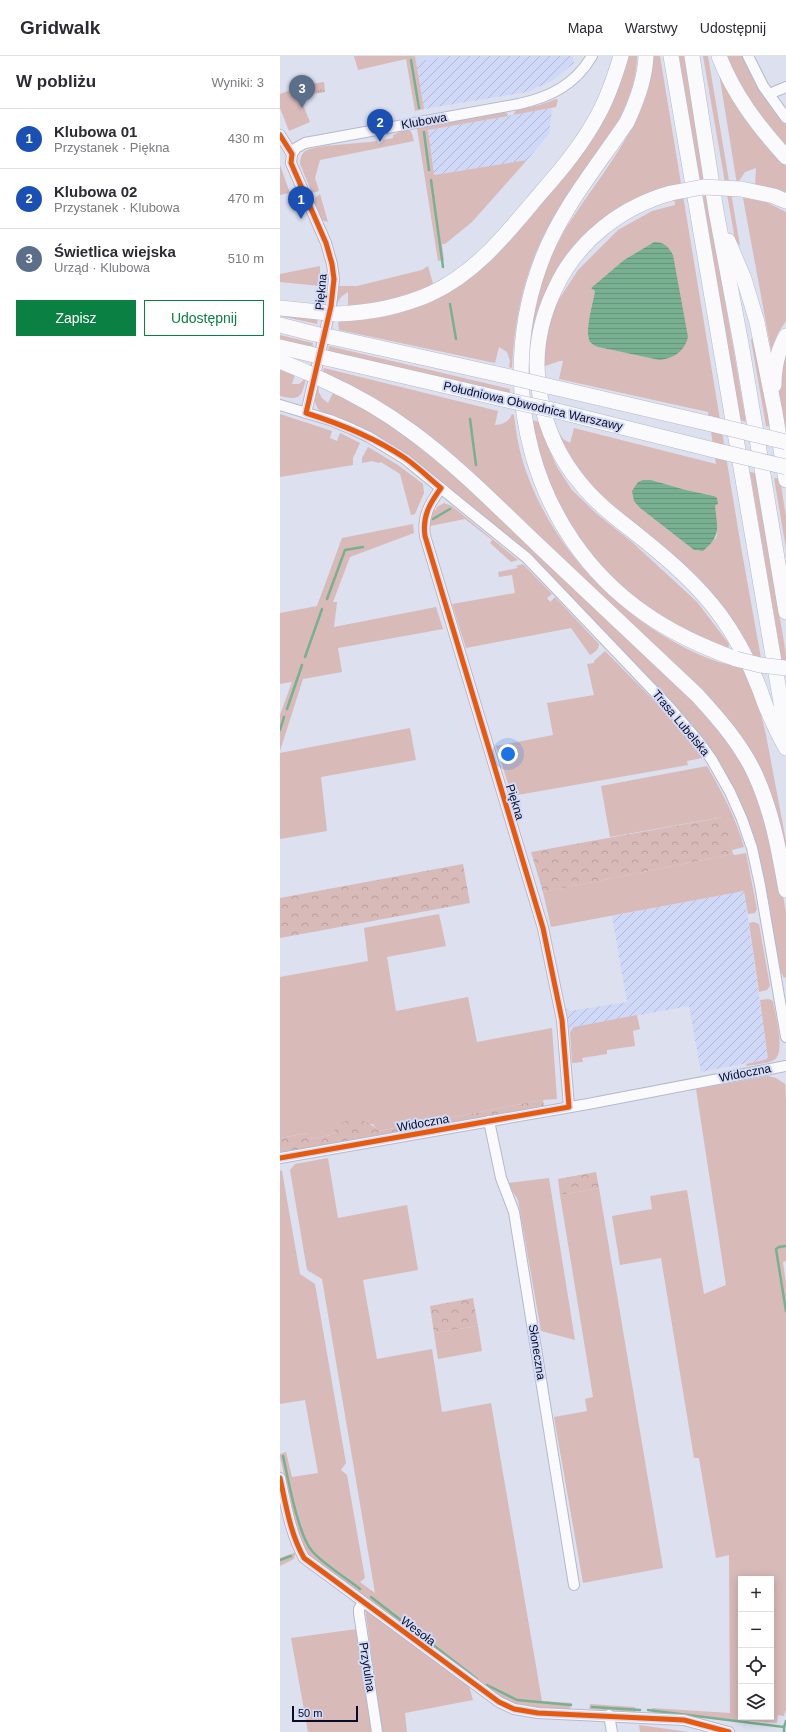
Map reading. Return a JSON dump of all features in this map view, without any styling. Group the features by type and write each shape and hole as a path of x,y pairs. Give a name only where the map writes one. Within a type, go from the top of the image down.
{"highway":[{"path":"280,308 336,314 383,309 409,302 431,293 455,280 476,264 515,224 556,176 587,136 607,96 621,56"},
{"path":"646,56 642,86 635,106 627,122 559,224 543,256 532,287 525,317 520,363 524,420 535,463 546,492 558,517 574,543 594,568 627,600 643,613 668,629 693,642 736,659 760,665 786,668"},
{"path":"671,56 786,732"},
{"path":"692,56 716,211 754,420 786,612"},
{"path":"719,56 725,72 741,102 762,130 786,157"},
{"path":"786,201 774,196 742,189 703,187 671,193 644,202 609,222 582,247 558,281 548,302 541,327 537,365 538,388 543,413 551,436 562,458 581,485 599,502 683,572 720,615 743,652 756,679 768,713 786,748"},
{"path":"716,211 744,279 757,322 775,412 786,480"},
{"name":"Południowa Obwodnica Warszawy","path":"280,326 510,377 786,442"},
{"path":"775,412 774,366 778,350 786,336"},
{"name":"Południowa Obwodnica Warszawy","path":"280,347 553,410 786,467"},
{"path":"280,361 346,390 411,431 437,451 496,504 696,695 722,723 742,751 755,774 767,802 775,829 786,890"}],"street":[{"name":"Klubowa","path":"292,154 296,148 305,143 519,104 541,98 559,90 578,75 592,56"},
{"path":"748,56 769,94 786,118"},
{"path":"769,94 786,87"},
{"name":"Piękna","path":"280,135 292,154 291,163 326,243 332,264 334,279 331,306 306,413"},
{"name":"Trasa Lubelska","path":"280,405 330,420 369,437 405,459 513,546 544,575 685,725 712,760 737,806 752,848 760,885 786,1037"},
{"name":"Piękna","path":"441,488 428,508 424,523 425,536 544,933 562,1020 569,1107"},
{"name":"Widoczna","path":"280,1158 569,1107 786,1066"},
{"name":"Słoneczna","path":"489,1121 501,1178 514,1212 574,1585"},
{"name":"Wesoła","path":"280,1478 290,1523 304,1558 490,1697 506,1706 524,1711 538,1713 609,1715 684,1720 729,1732"},
{"name":"Przytulna","path":"363,1602 359,1609 359,1613 377,1732"},
{"path":"609,1715 612,1732"}],"shaded area":[{"path":"415,56 450,56 416,62"},
{"path":"450,56 572,56 574,63 552,81 527,92 424,109 416,62"},
{"path":"552,108 549,134 527,160 434,175 428,130"},
{"path":"654,242 665,245 673,255 688,337 684,346 674,356 659,360 595,346 590,342 588,337 595,291 591,288 624,260"},
{"path":"643,480 651,480 717,498 718,504 715,505 717,525 716,535 703,551 694,550 640,508 634,501 632,491 638,482"},
{"path":"744,891 768,1059 701,1072 689,1006 574,1027 570,1032 566,1008 570,1011 627,1002 612,916"}],"green space":[{"path":"354,56 415,56 424,109 415,111 406,59 358,70"},
{"path":"627,56 637,56 634,79 627,102 617,124 549,226 533,259 522,294 518,313 512,368 509,367 510,361 507,352 499,347 495,363 339,330 338,320 365,319 392,315 418,307 442,295 465,281 506,245 524,224 546,191 565,157"},
{"path":"652,56 660,56 741,547 761,658 751,656 597,492 581,474 556,433 557,429 563,439 570,443 574,428 716,464 708,412 559,379 563,361 545,366 544,345 554,307 578,270 618,230 652,211 675,205 673,186 625,203 590,229 567,254 542,302 530,339 541,285 550,260 568,224 627,136 645,98 650,77","holes":["654,242 659,360 595,346 590,342 588,337 595,291 591,288 624,260","651,480 714,496 716,538 699,551 694,550 640,508"]},
{"path":"679,56 684,56 705,182 700,182"},
{"path":"703,56 708,56 740,246 735,240"},
{"path":"727,56 744,56 777,114 786,125 786,146 768,126 752,104"},
{"path":"719,73 768,147 786,166 786,196 755,186 756,168 745,172 737,184"},
{"path":"324,82 325,92 305,95 304,85"},
{"path":"296,88 310,122 289,131 280,108 280,94"},
{"path":"556,99 558,100 556,107 513,115 517,109 540,105"},
{"path":"504,112 507,113 508,116 428,130 434,175 527,160 472,222 445,244 442,244 444,260 438,261 417,128"},
{"path":"406,129 411,131 414,141 320,160 315,178 319,191 312,193 300,164 302,154 304,152 318,147 377,141 378,144 383,142 383,140 393,138 393,135"},
{"path":"280,165 290,193 280,195"},
{"path":"320,194 328,222 321,220 314,203 315,198"},
{"path":"703,196 707,196 746,422 740,420"},
{"path":"743,198 764,201 786,212 786,321 778,333 771,350"},
{"path":"320,266 320,286 280,282 280,274"},
{"path":"428,266 434,287 413,297 348,310 348,292 341,297 335,307 337,286 357,286 422,270"},
{"path":"280,312 318,318 317,324 280,316"},
{"path":"280,335 313,343 312,348 280,340"},
{"path":"753,336 755,339 770,427 766,426 751,340"},
{"path":"329,346 510,389 510,394 328,351"},
{"path":"786,350 786,444 779,396 780,380"},
{"path":"324,368 498,411 495,425 505,422 512,414 514,415 522,459 540,503 555,531 594,580 643,622 670,639 698,654 721,663 744,669 757,698 766,735 786,841 786,862 744,748 467,472 322,375"},
{"path":"280,370 295,375 292,384 299,384 306,378 303,390 296,398 280,396"},
{"path":"318,384 320,395 328,403 333,393 339,396 341,393 426,448 709,715 748,770 775,852 786,912 786,977 784,978 777,964 770,908 758,849 746,814 721,764 703,738 652,681 527,553 403,452 386,441 362,429 320,411 315,402"},
{"path":"280,414 332,431 330,438 337,441 340,433 360,443 353,458 353,465 280,477"},
{"path":"531,420 540,422 546,442 557,467 572,490 597,514 632,542 697,602 729,644 728,651 685,631 645,606 627,592 595,559 569,520 548,479"},
{"path":"368,447 398,465 423,484 424,493 415,514 411,515 400,474 381,462 379,463 372,461 362,463 362,458"},
{"path":"750,472 755,473 786,654 786,662 782,662"},
{"path":"774,478 780,479 786,517 786,549"},
{"path":"444,503 452,506 518,560 511,562 490,543 492,540 465,519 430,526 429,521 434,510"},
{"path":"413,524 414,533 350,557 333,602 337,602 334,627 436,607 443,629 338,648 342,672 303,679 280,751 280,715 292,682 280,684 280,613 317,606 342,538"},
{"path":"523,564 552,594 547,598 550,602 555,597 599,644 595,652 590,655 571,628 466,648 452,604 515,593 512,575 499,577 498,572 518,568 516,566"},
{"path":"605,651 685,732 702,758 687,761 688,765 512,796 496,746 553,735 547,703 594,695 587,664 594,663 594,661"},
{"path":"410,728 416,760 321,777 327,831 280,839 280,753"},
{"path":"707,766 728,805 744,847 732,850 723,817 610,837 601,786"},
{"path":"724,817 733,854 543,892 531,852"},
{"path":"746,853 757,909 755,913 748,914 744,891 551,927 543,892 733,854"},
{"path":"463,864 470,903 280,938 280,898"},
{"path":"439,914 446,946 387,957 396,1011 468,997 477,1042 552,1028 557,1099 543,1100 378,1131 373,1124 339,1125 331,1135 309,1139 307,1133 280,1138 280,977 368,961 364,928"},
{"path":"754,922 759,924 770,986 767,990 759,992 749,923"},
{"path":"769,999 773,1001 779,1033 779,1050 774,1060 747,1066 746,1064 768,1059 760,1000"},
{"path":"637,1015 640,1029 633,1031 635,1046 607,1050 607,1054 582,1058 583,1062 572,1063 570,1032 574,1027"},
{"path":"768,1076 776,1078 785,1084 786,1099 786,1261 783,1262 786,1284 786,1709 784,1716 778,1715 777,1723 652,1714 652,1708 730,1713 729,1555 716,1558 699,1458 694,1458 661,1258 620,1265 612,1216 652,1209 650,1196 687,1190 704,1294 726,1285 696,1089"},
{"path":"543,1100 544,1106 280,1153 280,1138 308,1133 309,1139 331,1135 340,1124 345,1121 361,1120 371,1124 379,1131"},
{"path":"328,1158 338,1218 407,1205 418,1270 363,1280 377,1359 432,1349 442,1412 491,1403 542,1701 572,1703 569,1711 521,1707 489,1691 307,1554 297,1530 280,1457 280,1454 286,1452 292,1477 318,1473 305,1400 280,1404 280,1170 282,1171 300,1274 315,1284 346,1463 341,1470 347,1475 365,1578 360,1582 375,1593 322,1279 307,1270 290,1170 295,1164"},
{"path":"596,1172 599,1188 560,1195 558,1179"},
{"path":"549,1178 575,1340 541,1331 518,1200 507,1183"},
{"path":"599,1188 663,1568 583,1583 554,1417 587,1411 585,1399 593,1397 560,1195"},
{"path":"473,1298 478,1326 434,1333 430,1306"},
{"path":"478,1326 482,1351 438,1359 434,1333"},
{"path":"296,1552 294,1559 280,1566 280,1558"},
{"path":"365,1608 469,1686 473,1700 405,1713 407,1732 382,1732"},
{"path":"357,1629 373,1732 308,1732 291,1638"},
{"path":"590,1704 635,1707 636,1712 589,1709"},
{"path":"639,1725 689,1732 640,1732"}],"waterway":[{"path":"411,60 419,108"},
{"path":"424,132 429,170"},
{"path":"431,180 443,267"},
{"path":"450,304 456,339"},
{"path":"470,419 476,465"},
{"path":"433,519 450,509"},
{"path":"327,599 345,550 363,547"},
{"path":"305,657 322,609"},
{"path":"287,709 302,665"},
{"path":"280,730 284,717"},
{"path":"786,1246 776,1249 786,1311"},
{"path":"283,1456 294,1506 307,1543 312,1551 322,1560 360,1589"},
{"path":"280,1560 291,1556"},
{"path":"371,1597 477,1679"},
{"path":"487,1685 517,1700 571,1705"},
{"path":"592,1707 640,1710"},
{"path":"648,1710 784,1727 784,1732"},
{"path":"784,1727 786,1721"}],"cycle path":[{"path":"280,135 292,154 291,163 326,243 332,264 334,279 331,306 306,413 345,427 382,444 410,461 441,488 433,499 428,510 424,529 425,536 543,928 562,1020 569,1107 280,1158"},
{"path":"280,1478 292,1529 304,1558 499,1702 514,1709 538,1713 684,1720 729,1732"}],"place":[{"name":"Świetlica wiejska","path":"302,108"},
{"name":"Klubowa 02","path":"380,142"},
{"name":"Klubowa 01","path":"301,219"}]}
